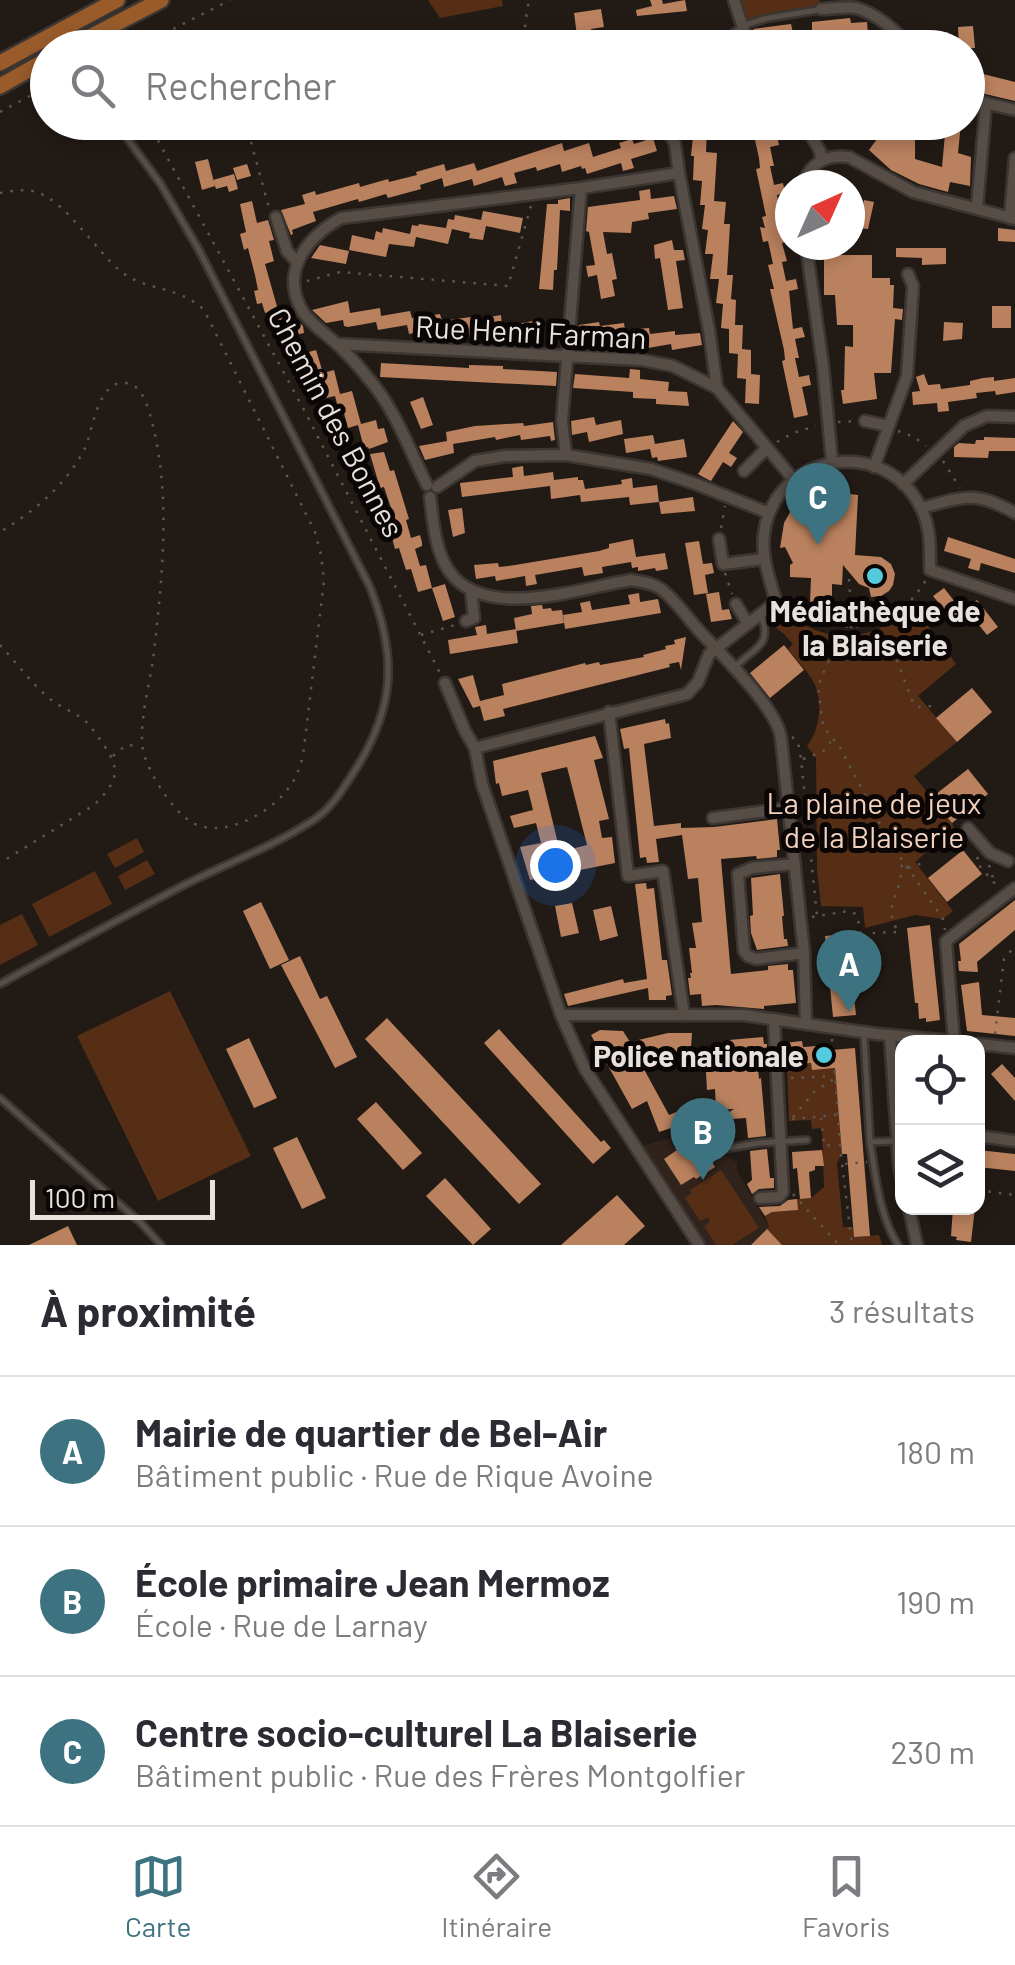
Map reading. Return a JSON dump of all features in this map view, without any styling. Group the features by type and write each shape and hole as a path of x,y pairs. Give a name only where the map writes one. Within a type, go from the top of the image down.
{"main road":[{"path":"61,30 117,0"},
{"path":"104,30 161,0"},
{"path":"0,63 30,47"},
{"path":"0,86 30,69"}],"street":[{"path":"734,0 742,28"},
{"path":"822,10 858,8 893,30"},
{"path":"985,115 986,103 1015,110"},
{"path":"674,140 717,388 794,480"},
{"path":"814,140 821,160"},
{"path":"977,208 983,140"},
{"path":"811,170 821,160 838,155 852,157 914,192 1012,218 1015,158"},
{"path":"680,173 342,218 314,236 297,262 296,292 304,313 374,385 402,428 431,489 434,529 449,572 471,590 497,599 519,600 631,580 660,588 734,668 780,732 804,953 806,1024"},
{"path":"566,455 562,421 581,188"},
{"path":"276,217 288,252 297,262"},
{"path":"808,260 832,462"},
{"path":"874,466 907,376 912,286 908,274"},
{"name":"Rue Henri Farman","path":"338,344 642,360 672,366 717,388"},
{"path":"904,484 964,426 987,416 1015,417"},
{"path":"864,421 888,426"},
{"path":"744,471 768,448"},
{"path":"431,489 475,461 566,455 651,470 769,514"},
{"path":"474,748 687,694 698,682 709,654 776,602 764,560 764,534 779,495 811,468 832,462 874,466 904,484 921,508 930,543 930,570 1015,598"},
{"path":"921,508 965,497 990,499 1015,513"},
{"path":"719,539 723,564 764,560"},
{"path":"466,620 474,618 471,590"},
{"path":"736,604 748,624"},
{"path":"445,682 474,748 482,784 561,1014 586,1069 698,1245"},
{"path":"608,712 628,876 663,871 684,1014"},
{"path":"713,818 788,808"},
{"path":"968,828 990,853 1008,861"},
{"path":"795,864 752,868 738,874 744,951 756,958 804,953"},
{"path":"953,1035 946,941 1015,888"},
{"path":"561,1014 743,1014 895,1036"},
{"path":"760,1198 781,1196 784,1187 774,1019"},
{"path":"890,1036 898,1125"},
{"path":"985,1045 1015,1048"},
{"path":"985,1137 1015,1141"},
{"path":"910,1215 917,1245"}],"lane":[{"path":"738,30 768,18 822,10"},
{"path":"0,984 315,819 340,794 366,754 388,690 388,646 370,586 198,250 160,183 128,140"},
{"path":"734,668 764,640 767,630 760,614"},
{"path":"864,1032 873,1162 882,1209 898,1245"},
{"path":"0,1098 161,1245"},
{"path":"870,1142 895,1133"},
{"path":"724,1148 807,1140"}],"path":[{"path":"171,30 230,0"},
{"path":"526,30 528,0"},
{"path":"0,112 30,96"},
{"name":"Chemin des Bonnes","path":"158,140 445,682"},
{"path":"251,142 270,212 276,217"},
{"path":"0,193 40,193 58,206 122,273 193,300 204,310 315,532 324,581 303,756 280,800 240,822 202,828 172,806 141,746 160,580 162,482 157,442 138,388 121,382 111,387 103,396 75,466 56,489 0,532"},
{"path":"296,284 340,272 508,286 534,194"},
{"path":"768,448 793,432 830,423 864,421"},
{"path":"723,564 736,604"},
{"path":"776,602 825,624 863,626 897,613 922,588 930,570"},
{"path":"849,578 852,626 858,636 882,646 897,660 913,703 918,707 933,706"},
{"path":"421,635 466,620"},
{"path":"852,626 827,664 818,686 820,715 887,838 944,919 946,941"},
{"path":"0,645 48,698 82,718 112,756 116,770 113,781 94,805 0,864"},
{"path":"780,732 798,742 817,916"},
{"path":"801,760 828,749 832,736"},
{"path":"112,756 126,745 141,746"},
{"path":"861,952 872,932 898,932 891,923 890,912 902,874 902,858"},
{"path":"976,862 996,885 990,865"},
{"path":"907,868 923,863"},
{"path":"800,919 856,914 862,982"},
{"path":"993,1046 1004,960 1015,946"},
{"path":"833,1028 837,1115 852,1245"},
{"path":"789,1078 834,1077"},
{"path":"790,1120 815,1091 834,1077"},
{"path":"790,1111 790,1120"},
{"path":"790,1120 837,1115"},
{"path":"821,1117 824,1146 840,1144"},
{"path":"842,1164 873,1162"},
{"path":"784,1187 839,1245"},
{"path":"985,1191 1015,1194"}],"shaded area":[{"path":"707,1127 727,1157 737,1162 737,1171 767,1229 782,1245 707,1245 642,1146"}],"green space":[{"path":"428,0 502,0 503,6 440,18"},
{"path":"738,0 820,0 815,7 745,22"},
{"name":"La plaine de jeux de la Blaiserie","path":"914,607 956,664 918,696 957,742 914,776 954,828 915,862 953,911 943,919 915,915 865,928 863,907 821,906 816,758 807,746 817,724 819,698 811,679 788,649 793,644 769,622 782,612 817,631 849,636 880,628"},
{"path":"137,838 144,852 115,868 107,854"},
{"path":"147,860 155,874 125,890 118,876"},
{"path":"95,871 112,904 49,937 32,904"},
{"path":"22,914 38,945 0,965 0,925"},
{"path":"170,991 251,1156 158,1201 77,1036"},
{"path":"811,1063 812,1069 840,1068 842,1154 837,1163 843,1227 853,1227 855,1237 879,1235 882,1245 782,1245 766,1229 769,1227 765,1216 797,1210 797,1199 811,1198 824,1187 822,1128 812,1129 811,1120 789,1121 787,1065"},
{"path":"721,1170 759,1228 732,1245 716,1245 704,1226 710,1222 708,1217 700,1221 685,1198 692,1193 690,1190"}],"building":[{"path":"650,0 662,0 663,4 685,0 687,11 637,16 636,10 652,6"},
{"path":"601,9 604,27 576,30 574,13"},
{"path":"850,18 851,23 867,22 868,30 812,30 812,22"},
{"path":"791,24 792,30 754,30"},
{"path":"985,74 1015,82 1015,101 985,94"},
{"path":"632,140 634,144 654,140 657,151 631,159 634,168 623,171 621,163 587,174 581,166 562,172 560,164 537,171 536,167 514,173 517,183 505,186 502,177 474,186 472,179 444,187 442,178 420,185 421,189 388,198 386,194 359,202 358,199 313,212 316,221 292,230 291,235 281,210 305,204 302,195 315,191 316,195 359,183 360,187 388,179 389,182 444,164 446,171 474,163 477,171 562,143 564,151 589,143 593,157 621,148 619,143"},
{"path":"693,140 706,140 706,152 717,153 714,201 726,202 724,224 730,224 727,275 733,275 735,325 743,325 742,349 751,350 751,374 760,375 759,404 745,403 746,379 737,378 738,354 729,353 729,329 721,328 723,304 716,303 719,279 710,279 713,254 705,254 708,230 702,229 702,181 693,180"},
{"path":"755,140 778,140 779,145 770,147 775,185 775,260 787,260 782,262 786,281 796,279 798,289 789,291 793,329 802,327 805,337 795,339 799,358 795,358 799,377 809,375 811,385 802,387 808,415 794,418 770,289 774,289 768,265 773,264 760,227 765,228 762,217 766,216 756,169 760,168"},
{"path":"876,140 915,140 915,159 942,167 944,140 959,140 958,153 971,157 970,186 950,182 948,192 919,184 891,170 869,150"},
{"path":"208,159 215,186 202,190 195,162"},
{"path":"247,164 251,176 237,180 233,168"},
{"path":"234,174 238,189 216,189 213,180"},
{"path":"650,189 651,199 674,196 677,209 648,213 649,219 632,222 631,233 603,232 617,279 612,280 615,296 601,299 597,275 588,277 586,266 595,265 586,231 588,207 640,200 639,191"},
{"path":"570,198 570,211 560,210 553,290 539,289 547,204"},
{"path":"865,200 874,202 865,229"},
{"path":"252,201 257,223 268,220 274,240 269,241 274,261 265,264 278,310 283,308 288,326 303,326 304,333 295,335 300,354 287,357 269,312 265,313 262,303 257,304 255,275 240,234 246,232 240,204"},
{"path":"483,211 523,218 520,233 486,226 483,240 452,229 448,244 416,237 414,247 389,244 386,257 349,250 352,235 374,240 376,231 382,233 383,228 410,234 412,225 446,228 448,219 454,220 455,215 481,220"},
{"path":"998,228 1015,230 1015,242 998,241"},
{"path":"672,240 674,250 683,250 685,260 676,261 683,308 668,310 660,258 655,259 654,245"},
{"path":"320,245 349,251 346,264 311,258"},
{"path":"896,248 946,248 946,264 922,265 922,258 896,257"},
{"path":"865,255 872,255 872,278 890,278 890,285 894,285 893,308 903,309 902,320 895,319 891,373 874,373 877,399 843,404 845,346 853,347 853,325 837,325 835,295 824,295 824,260 865,260"},
{"path":"348,301 350,313 380,308 381,316 410,311 412,318 440,314 442,321 501,315 502,327 538,320 537,335 500,341 498,333 470,339 468,330 439,336 438,328 409,334 407,325 378,330 376,322 348,327 343,320 326,323 312,310"},
{"path":"992,306 1011,306 1011,328 992,328"},
{"path":"599,322 600,326 624,323 625,330 649,328 650,334 700,333 702,345 672,350 671,344 648,348 646,340 622,344 620,336 597,341 596,336 577,339 579,325"},
{"path":"944,322 963,323 962,339 943,341"},
{"path":"316,350 323,373 305,378 294,356"},
{"path":"381,363 503,366 557,372 556,386 380,377"},
{"path":"630,369 640,370 640,379 669,382 668,391 687,392 689,406 656,404 656,399 633,398 633,392 573,388 575,374 629,378"},
{"path":"334,370 340,394 352,391 361,424 376,420 378,429 384,428 388,442 364,448 358,425 348,428 335,396 326,398 320,374"},
{"path":"924,374 928,385 940,384 941,389 970,385 970,381 983,378 1015,378 1015,392 976,393 977,398 948,402 949,411 938,412 937,403 913,405 912,392 920,391 916,377"},
{"path":"423,397 433,425 421,429 410,402"},
{"path":"594,417 596,425 621,420 623,434 589,442 587,432 572,435 571,421"},
{"path":"733,421 743,432 729,453 737,458 731,467 723,462 711,481 698,474"},
{"path":"553,422 555,440 551,441 550,436 521,440 520,435 496,440 495,437 453,444 454,453 425,460 419,446 447,441 446,432 475,426"},
{"path":"653,435 655,444 684,439 687,457 658,461 657,457 652,458 650,449 626,453 624,439"},
{"path":"984,437 1015,438 1015,451 989,451 988,458 954,457 954,447 959,443 975,444"},
{"path":"384,452 390,471 394,470 411,538 420,535 422,546 415,549 420,566 426,565 432,588 418,592 411,569 406,570 399,548 395,549 392,524 396,523 370,454"},
{"path":"523,466 524,476 553,472 554,480 578,477 585,489 622,484 621,480 632,478 633,488 657,485 659,502 630,505 629,497 581,502 580,495 551,499 550,486 462,497 460,483 513,477 512,468"},
{"path":"832,483 832,492 858,495 855,555 881,557 891,564 895,574 889,591 871,597 869,588 859,584 843,565 842,585 832,584 832,611 810,602 811,578 790,577 793,563 785,547 780,548 784,523 794,505"},
{"path":"693,497 695,511 661,514 659,502"},
{"path":"462,508 465,533 453,537 448,510"},
{"path":"948,537 1015,559 1015,573 981,563 979,571 968,568 971,559 944,551"},
{"path":"633,539 636,557 665,553 668,569 638,571 631,562 602,567 603,573 584,576 582,567 535,575 537,584 526,586 525,576 496,581 495,576 476,579 474,565 515,565 599,551 609,548 609,544"},
{"path":"699,541 703,564 712,563 714,573 705,575 708,593 694,595 685,543"},
{"path":"445,584 455,617 443,621 432,588"},
{"path":"944,588 962,611 951,618 933,596"},
{"path":"719,592 722,610 729,609 732,619 711,622 706,594"},
{"path":"639,593 640,602 658,599 661,613 565,629 563,615 582,612 580,603 590,601 592,610 630,604 628,595"},
{"path":"977,600 998,627 987,635 965,608"},
{"path":"542,605 543,609 562,610 564,623 516,631 514,618 532,614 531,606"},
{"path":"486,625 487,634 516,629 518,643 450,654 448,640 477,635 475,627"},
{"path":"686,637 681,670 679,662 669,664 670,667 503,709 505,716 484,721 480,706 473,708 458,679 473,675 480,701 504,695 502,684 585,663 600,665 644,657"},
{"path":"784,645 804,670 770,698 750,673"},
{"path":"972,688 992,712 957,742 936,718"},
{"path":"665,719 671,738 644,744 654,826 681,823 681,828 714,827 777,819 777,857 721,859 731,974 788,964 788,970 793,970 796,1003 764,1009 702,1006 701,994 690,995 689,948 696,948 692,923 702,922 698,878 688,879 682,835 656,839 659,862 647,863 646,857 640,858 629,748 624,749 620,729"},
{"path":"595,736 603,758 594,760 609,819 599,821 602,838 612,837 615,863 530,880 520,847 541,843 536,823 514,828 510,816 533,810 528,790 502,796 493,761","holes":["567,767 587,845 560,852 541,773"]},
{"path":"968,769 988,794 952,823 931,798"},
{"path":"963,850 982,874 947,902 928,878"},
{"path":"780,874 784,939 788,946 757,950 751,933 751,878"},
{"path":"646,883 647,889 654,888 662,960 667,960 672,995 666,996 666,1000 649,1000 648,988 568,1006 564,994 623,979 624,983 647,979 635,884"},
{"path":"1015,900 1015,930 977,962 978,972 959,971 959,944"},
{"path":"261,902 289,960 270,969 243,911"},
{"path":"572,903 579,933 561,937 555,906"},
{"path":"611,906 618,936 600,941 593,910"},
{"path":"930,925 940,1020 926,1022 926,1018 919,1019 915,1003 907,928"},
{"path":"847,934 856,1015 833,1017 825,936"},
{"path":"300,956 320,999 327,996 357,1057 335,1068 281,965"},
{"path":"979,982 982,1015 1015,1018 1015,1036 967,1031 961,985"},
{"path":"387,1018 541,1184 519,1204 365,1039"},
{"path":"499,1029 601,1142 604,1140 611,1148 593,1164 484,1043"},
{"path":"600,1030 623,1031 630,1042 668,1033 692,1033 691,1048 678,1047 677,1052 640,1062 669,1115 679,1111 683,1124 659,1132 647,1101 632,1109 591,1035"},
{"path":"763,1037 767,1057 757,1058 766,1136 748,1138 746,1118 717,1120 734,1109 716,1110 715,1089 707,1090 706,1072 732,1070 729,1040"},
{"path":"249,1038 277,1098 254,1108 226,1049"},
{"path":"802,1041 803,1047 855,1048 870,1236 854,1237 835,1068 812,1070 811,1063 785,1065 784,1043"},
{"path":"1002,1064 1015,1078 1015,1101 991,1074"},
{"path":"376,1102 422,1153 403,1170 357,1119"},
{"path":"695,1135 715,1167 681,1185 664,1159"},
{"path":"297,1137 326,1198 302,1209 273,1148"},
{"path":"767,1149 774,1188 752,1194 747,1184 752,1180 750,1151"},
{"path":"822,1150 824,1166 815,1166 809,1172 811,1198 800,1199 792,1152"},
{"path":"985,1151 1015,1154 1015,1171 985,1168"},
{"path":"445,1178 491,1229 473,1245 426,1196"},
{"path":"617,1195 645,1226 624,1245 561,1245"},
{"path":"797,1199 798,1210 765,1216 759,1207 780,1206"},
{"path":"952,1215 974,1215 971,1242 951,1236"},
{"path":"68,1226 77,1245 29,1245"},
{"path":"767,1229 782,1245 751,1245"}],"place":[{"name":"Centre socio-culturel La Blaiserie","path":"818,545"},
{"name":"Médiathèque de la Blaiserie","path":"875,576"},
{"name":"Mairie de quartier de Bel-Air","path":"849,1012"},
{"name":"Police nationale","path":"824,1055"},
{"name":"École primaire Jean Mermoz","path":"703,1180"}]}
